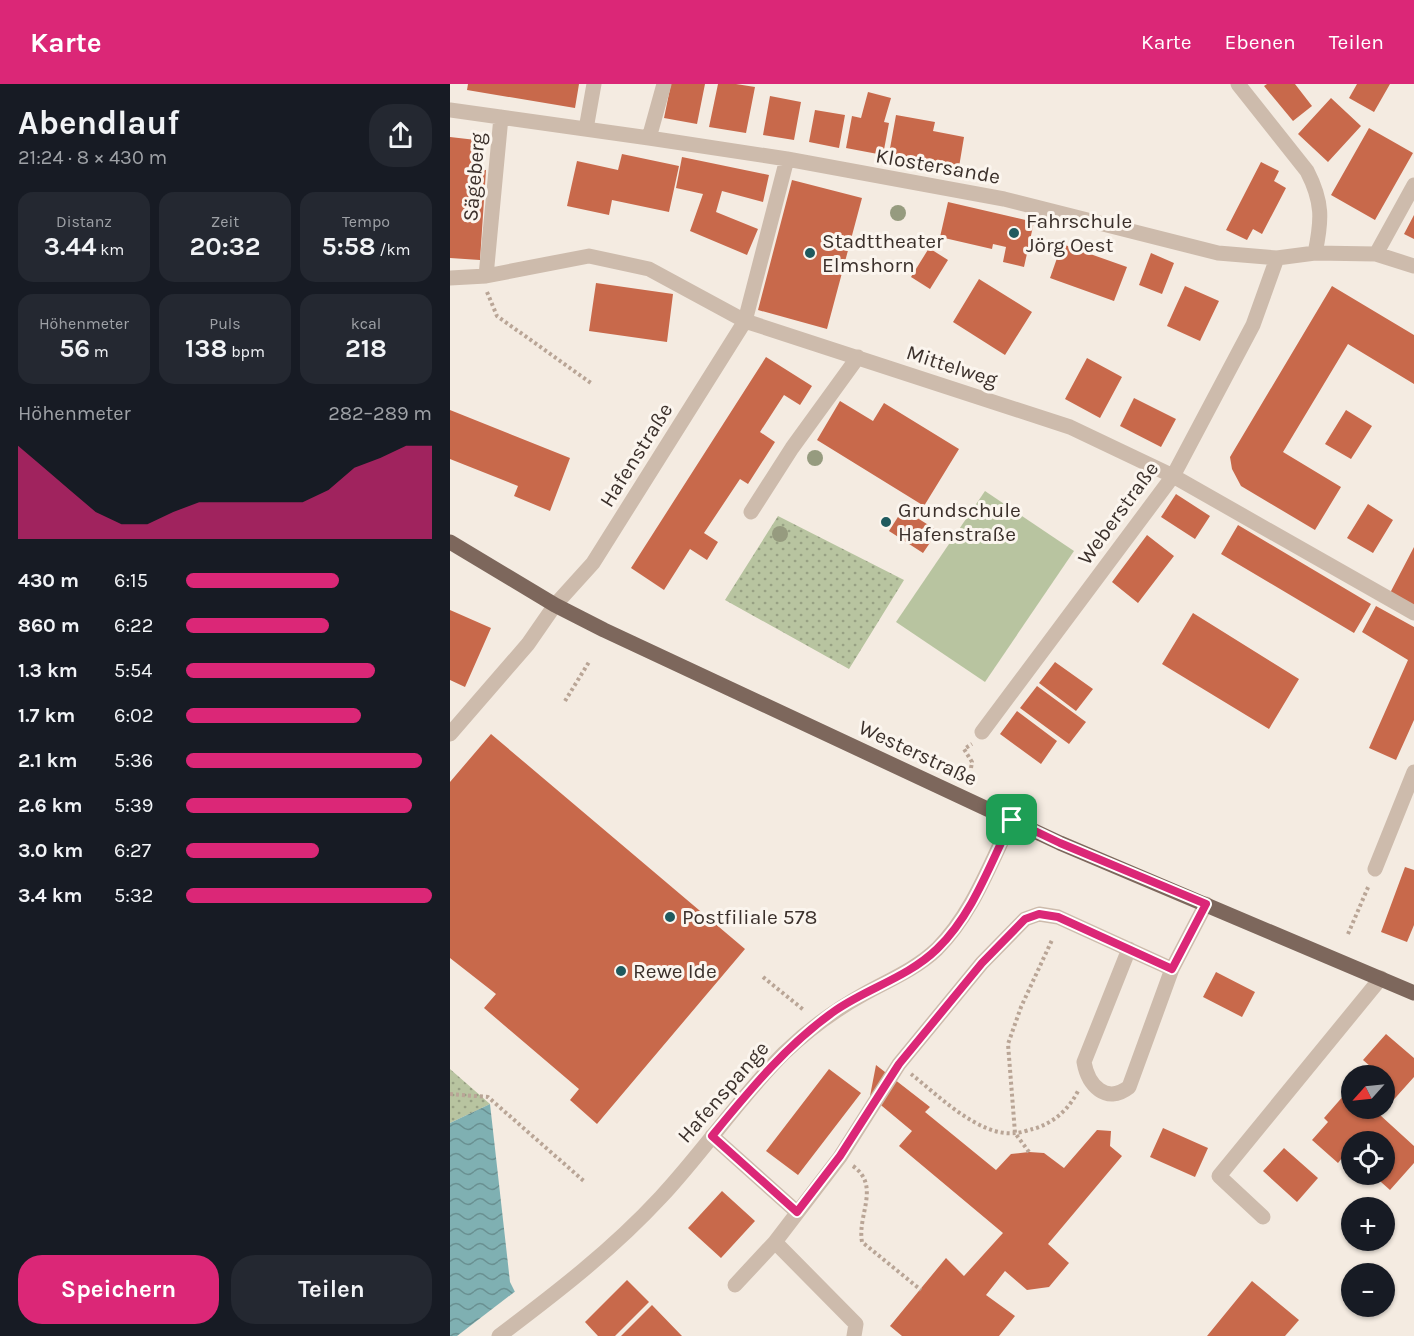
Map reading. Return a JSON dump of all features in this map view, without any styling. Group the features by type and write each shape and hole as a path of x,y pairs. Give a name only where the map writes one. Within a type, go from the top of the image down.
{"main road":[{"name":"Westerstraße","path":"450,542 604,630 1060,843 1414,993"}],"street":[{"path":"586,129 594,84"},
{"path":"650,138 664,84"},
{"path":"1238,84 1307,171 1314,184 1319,198 1321,224 1315,254"},
{"name":"Klostersande","path":"450,110 787,159 1004,199 1218,253 1277,258 1315,254 1376,254 1414,266"},
{"name":"Sägeberg","path":"486,276 501,117"},
{"name":"Hafenstraße","path":"450,734 528,644 555,604 593,562 745,321 787,159"},
{"path":"1376,254 1414,185"},
{"name":"Mittelweg","path":"450,278 486,276 589,256 650,269 745,321 1070,428 1173,476 1414,613"},
{"name":"Weberstraße","path":"982,732 1173,476 1253,325 1277,258"},
{"path":"751,513 792,448 858,357"},
{"path":"1375,869 1414,772"},
{"name":"Hafenspange","path":"499,1336 546,1301 637,1222 663,1195 751,1090 800,1038 836,1010 907,971 938,948 973,899 1012,820"},
{"path":"1129,949 1084,1062 1086,1075 1094,1087 1105,1094 1121,1094 1129,1087 1172,969 1206,904"},
{"path":"735,1285 775,1242 840,1156 899,1064 982,963 1025,919 1039,914 1058,917 1172,969"},
{"path":"1263,1217 1219,1176 1381,978"},
{"path":"712,1136 797,1212"},
{"path":"775,1242 856,1324 854,1336"}],"path":[{"path":"486,276 488,297 497,316 591,383"},
{"path":"565,701 589,662"},
{"path":"971,768 972,762 964,749 972,746 982,732"},
{"path":"1348,934 1375,869"},
{"path":"1029,1152 1015,1133 1008,1044 1021,1007 1052,940"},
{"path":"763,977 805,1011"},
{"path":"899,1064 964,1115 985,1128 1002,1133 1015,1133 1047,1125 1071,1104 1086,1075"},
{"path":"450,1094 488,1097 585,1182"},
{"path":"840,1156 859,1170 867,1183 868,1197 861,1234 862,1242 921,1290"}],"green space":[{"path":"985,491 1074,551 985,682 896,622"},
{"path":"778,516 904,580 849,669 725,600"},
{"path":"450,1069 490,1104 450,1123"}],"water":[{"path":"490,1104 510,1282 537,1336 450,1336 450,1123"}],"pier":[{"path":"517,1290 540,1336 457,1336"}],"building":[{"path":"468,84 579,84 575,108 467,90"},
{"path":"671,84 705,84 697,124 664,118"},
{"path":"718,84 755,87 746,133 709,127"},
{"path":"1267,84 1295,84 1312,106 1293,121 1264,86"},
{"path":"1357,84 1390,84 1374,112 1349,98"},
{"path":"868,92 891,98 884,122 889,123 883,155 846,148 852,116 861,118"},
{"path":"770,96 801,102 794,140 763,135"},
{"path":"1331,98 1361,126 1328,162 1298,134"},
{"path":"815,110 845,115 839,148 809,142"},
{"path":"896,115 935,122 933,131 964,137 959,167 889,154"},
{"path":"1369,128 1413,153 1375,220 1331,195"},
{"path":"450,137 476,140 473,169 486,170 480,260 450,258"},
{"path":"622,154 679,166 669,212 612,200 609,215 567,206 577,161 618,170"},
{"path":"682,157 769,175 763,202 722,191 716,212 758,229 747,255 690,231 703,194 676,188"},
{"path":"1261,162 1279,171 1274,181 1286,188 1262,234 1253,229 1247,240 1226,230"},
{"name":"Stadttheater Elmshorn","path":"792,180 862,198 827,329 758,310"},
{"path":"948,202 1034,222 1024,267 1003,262 1006,247 993,244 992,249 940,237"},
{"path":"1414,215 1414,239 1404,234"},
{"path":"1062,244 1127,267 1114,301 1050,278"},
{"path":"929,248 948,260 930,289 911,277"},
{"path":"1151,253 1174,263 1162,294 1139,285"},
{"path":"979,279 1032,312 1005,355 953,322"},
{"path":"596,283 673,294 667,342 589,331"},
{"path":"1185,286 1219,301 1200,341 1167,326"},
{"path":"1332,286 1414,335 1414,384 1348,344 1283,452 1341,487 1315,530 1241,486 1232,469 1230,457"},
{"path":"766,357 812,386 800,405 784,395 760,432 775,442 748,484 740,479 704,533 718,542 707,560 690,549 664,590 631,568"},
{"path":"1087,358 1122,377 1100,418 1065,399"},
{"path":"1134,398 1176,419 1161,447 1120,426"},
{"path":"840,401 873,421 884,403 959,449 924,506 817,440"},
{"path":"450,410 570,458 550,511 514,496 518,486 450,459"},
{"path":"1346,410 1372,426 1351,459 1325,444"},
{"path":"1176,494 1210,516 1195,539 1161,517"},
{"path":"1368,504 1393,520 1373,553 1347,538"},
{"path":"903,509 938,531 923,553 889,531"},
{"path":"1238,525 1371,604 1354,633 1221,554"},
{"path":"1147,535 1174,556 1138,603 1112,582"},
{"path":"1414,547 1414,606 1390,593"},
{"path":"1376,606 1414,627 1414,720 1396,760 1369,748 1408,660 1362,632"},
{"path":"450,610 491,628 465,687 450,680"},
{"path":"1193,613 1299,679 1269,729 1162,664"},
{"path":"1055,662 1093,689 1076,711 1039,683"},
{"path":"1037,686 1086,722 1069,744 1020,708"},
{"path":"1017,711 1057,741 1041,764 1000,734"},
{"path":"491,734 745,949 597,1124 570,1100 579,1089 484,1008 496,994 450,958 450,782"},
{"path":"1405,867 1414,870 1414,925 1407,942 1381,932"},
{"path":"1216,972 1255,992 1242,1017 1203,997"},
{"path":"1386,1034 1414,1058 1414,1077 1395,1098 1395,1065 1369,1065 1363,1060"},
{"path":"876,1065 930,1107 925,1112 996,1170 1011,1154 1029,1152 1044,1153 1064,1168 1097,1130 1111,1131 1110,1146 1122,1156 1048,1244 1069,1263 1049,1287 1027,1290 1005,1271 986,1295 1015,1316 999,1336 902,1336 890,1326 946,1258 964,1276 1003,1233 899,1146 912,1131 870,1096"},
{"path":"829,1069 861,1093 798,1175 766,1151"},
{"path":"1341,1099 1341,1119 1384,1119 1414,1146 1414,1163 1395,1184 1395,1131 1341,1131 1341,1159 1338,1163 1312,1140 1328,1122 1324,1118"},
{"path":"1163,1128 1208,1148 1195,1177 1150,1157"},
{"path":"1284,1148 1318,1178 1297,1202 1263,1171"},
{"path":"1384,1185 1394,1185 1390,1190"},
{"path":"722,1191 755,1221 721,1258 688,1228"},
{"path":"627,1280 649,1302 615,1336 598,1336 585,1322"},
{"path":"1252,1281 1299,1320 1285,1336 1207,1336"},
{"path":"652,1305 682,1336 621,1336"}],"place":[{"name":"Fahrschule Jörg Oest","path":"1014,233"},
{"name":"Stadttheater Elmshorn","path":"810,253"},
{"name":"Grundschule Hafenstraße","path":"886,522"},
{"name":"Postfiliale 578","path":"670,917"},
{"name":"Rewe Ide","path":"621,971"}],"route":[{"path":"1012,820 1060,843 1206,904 1172,969 1058,917 1039,914 1025,919 982,963 899,1064 840,1156 797,1212 712,1136 743,1098 800,1038 836,1010 907,971 938,948 967,909 984,880 1012,820"}]}
